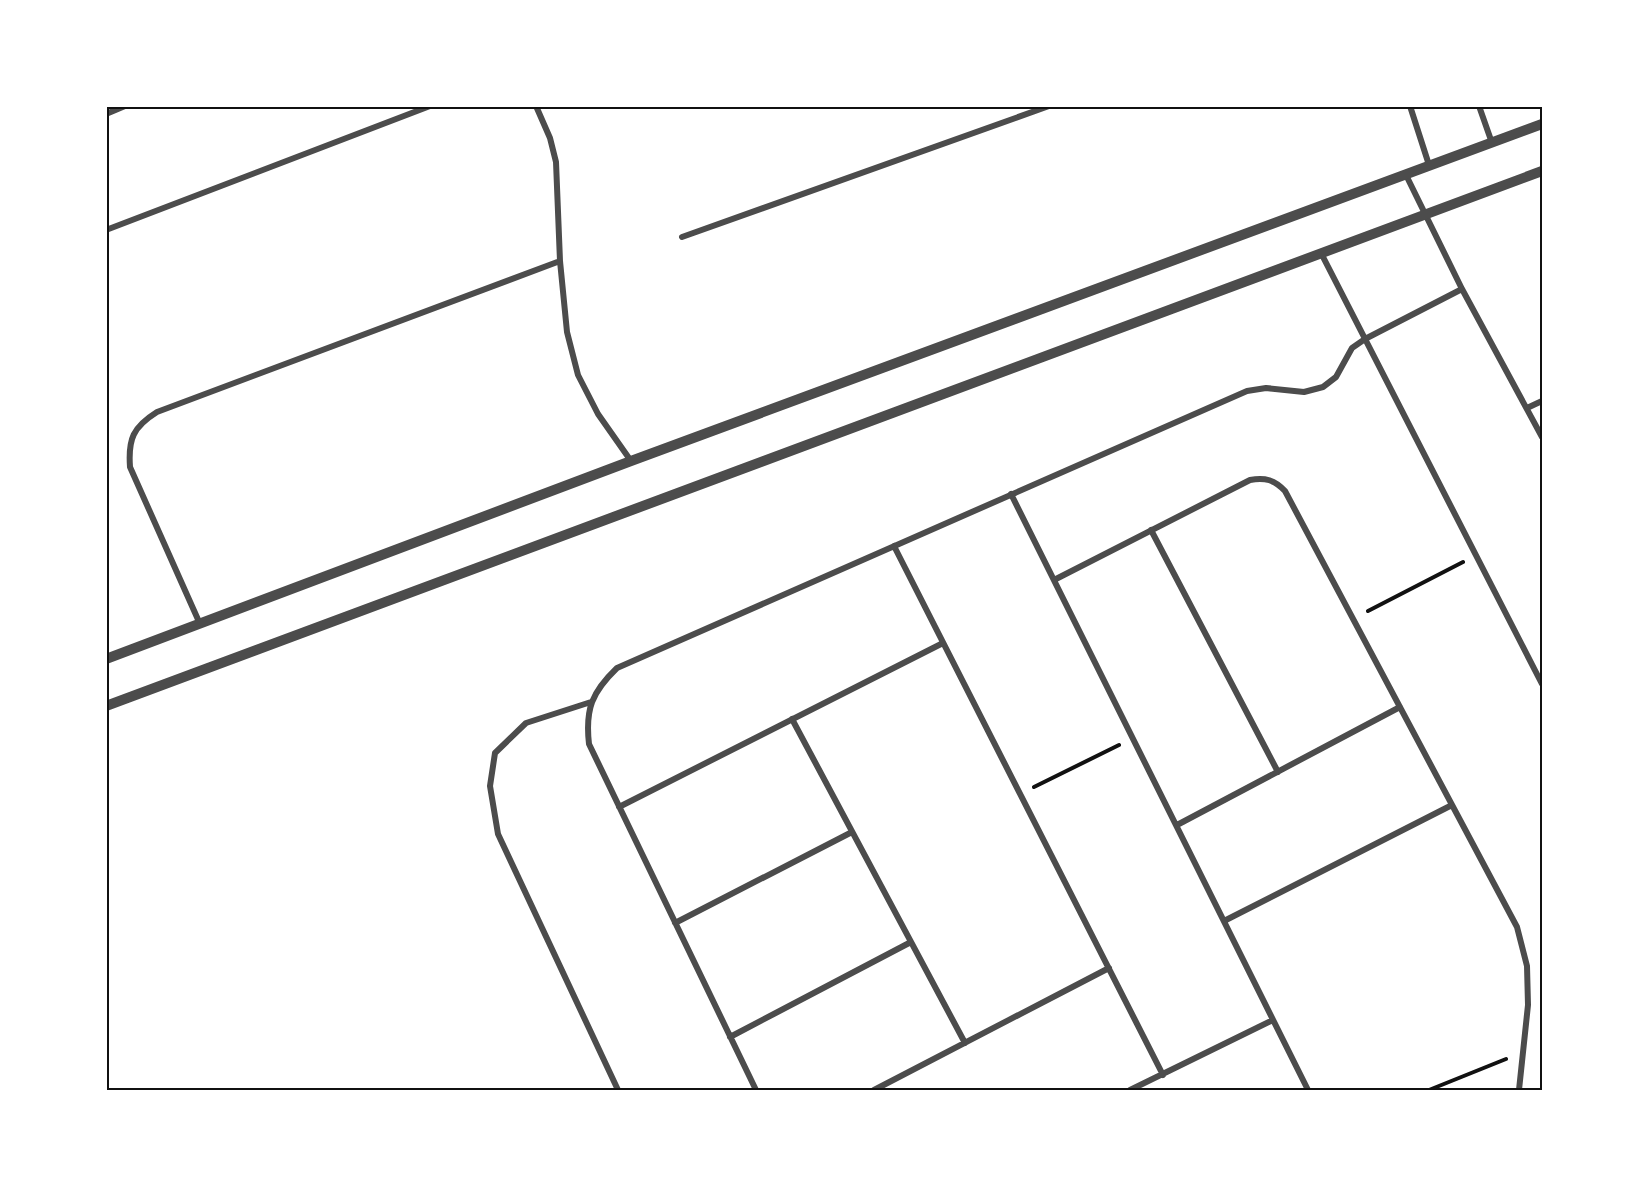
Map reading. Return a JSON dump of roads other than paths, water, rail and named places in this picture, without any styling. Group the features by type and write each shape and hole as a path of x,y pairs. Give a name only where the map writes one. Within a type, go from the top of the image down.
{"street":[{"path":"106,114 125,106"},
{"path":"106,230 430,106"},
{"path":"536,106 550,138 556,162 560,261 567,332 578,375 598,414 631,462"},
{"path":"682,237 1049,106"},
{"path":"1410,106 1429,165"},
{"path":"1479,106 1492,143"},
{"path":"106,659 1542,124"},
{"path":"106,706 1322,255 1542,171"},
{"path":"1406,175 1462,289 1542,437"},
{"path":"1322,255 1540,672 1542,684"},
{"path":"200,624 130,467 131,437 143,421 157,412 560,261"},
{"path":"756,1090 589,744 587,722 591,702 601,683 617,668 1247,391 1266,388 1304,392 1323,387 1336,377 1353,348 1365,339 1462,289"},
{"path":"1527,408 1542,401"},
{"path":"1054,580 1250,480 1269,479 1286,491 1517,927 1527,966 1528,1005 1519,1090"},
{"path":"1011,494 1308,1090"},
{"path":"1151,530 1278,772"},
{"path":"894,546 1162,1075"},
{"path":"619,807 943,643"},
{"path":"591,702 526,723 495,753 490,786 498,834 618,1090"},
{"path":"1177,825 1400,707"},
{"path":"792,719 965,1043"},
{"path":"1224,921 1452,805"},
{"path":"675,923 852,832"},
{"path":"730,1037 911,942"},
{"path":"874,1090 1109,968"},
{"path":"1130,1090 1273,1020"}]}
